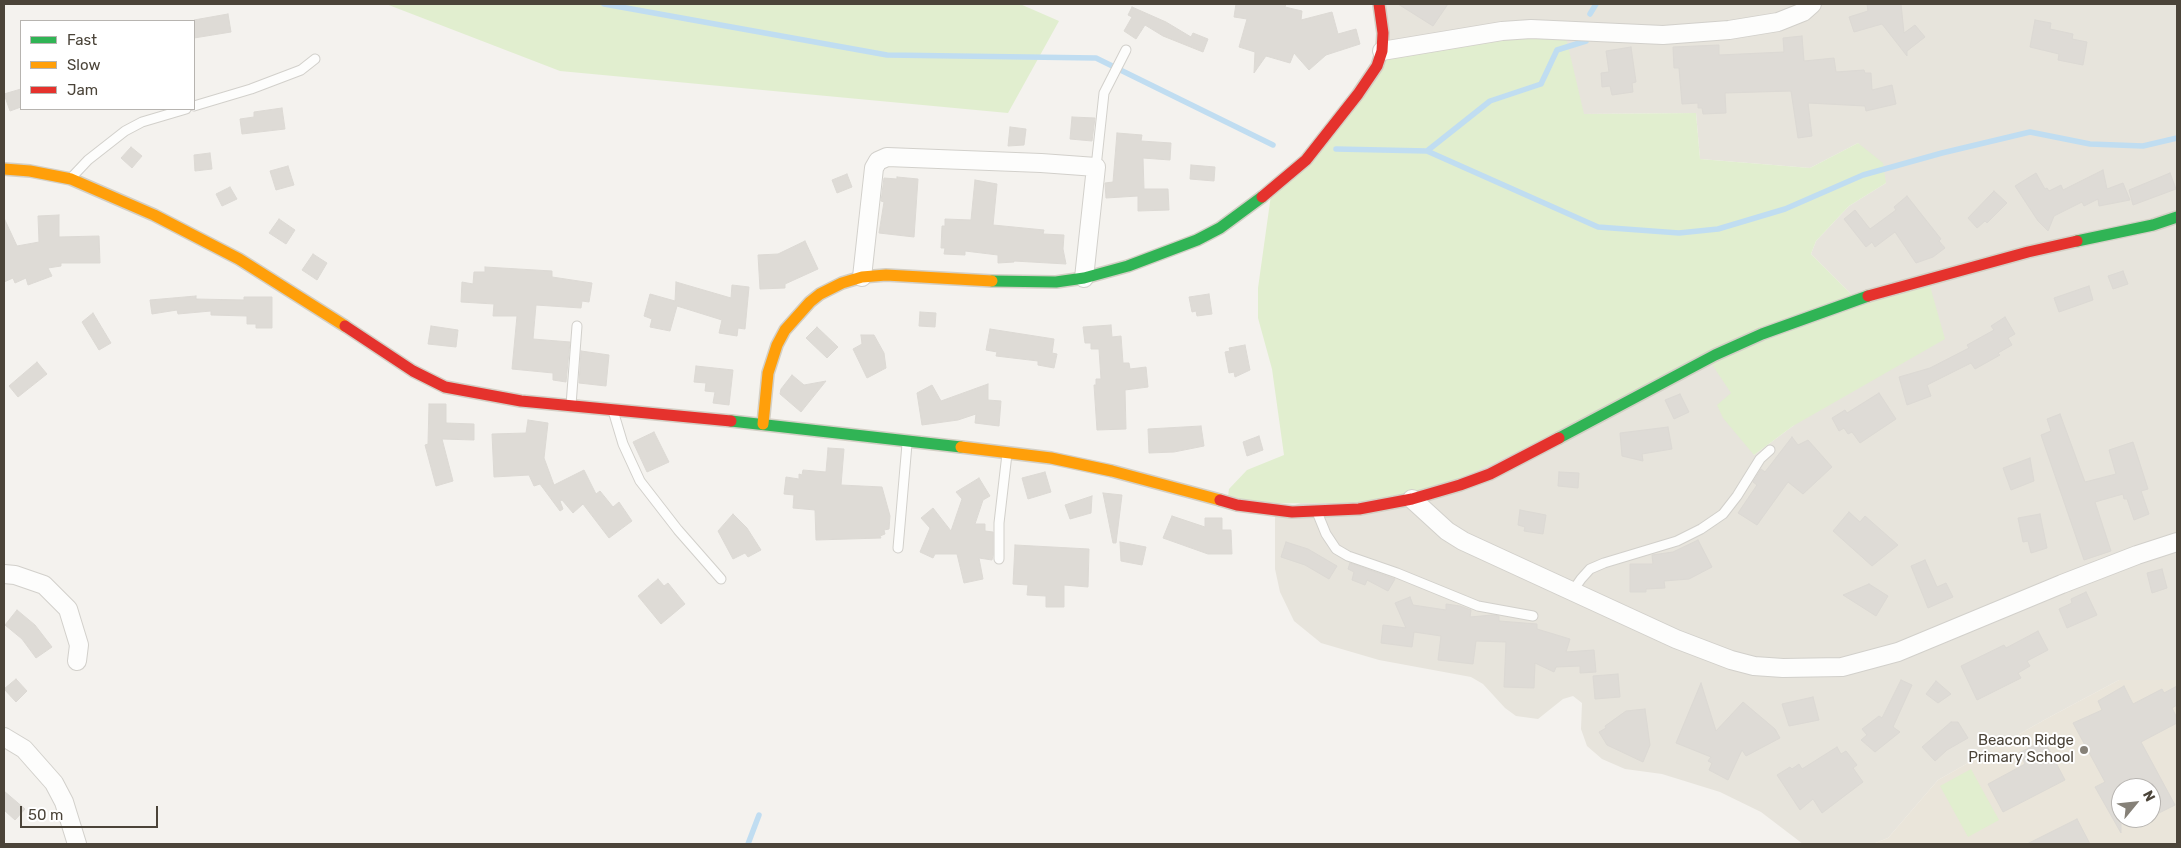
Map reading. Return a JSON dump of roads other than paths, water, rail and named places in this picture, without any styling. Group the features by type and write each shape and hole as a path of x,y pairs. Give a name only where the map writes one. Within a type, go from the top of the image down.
{"street":[{"path":"763,424 768,373 785,330 800,312 820,294 842,283 862,277 886,274 1021,283 1084,278 1128,266 1197,240 1220,228 1274,189 1306,160 1370,78 1382,51 1383,33 1379,4"},
{"path":"1382,51 1492,32 1531,28 1664,35 1730,30 1778,22 1803,12 1812,4"},
{"path":"862,277 874,168 881,159 887,158 1032,162 1096,167 1084,278"},
{"path":"4,169 30,171 70,179 146,211 239,259 431,381 455,389 522,401 763,424 1008,451 1074,462 1254,509 1292,512 1359,509 1412,499 1460,485 1490,474 1715,355 1762,334 1842,304 1902,285 2028,252 2153,225 2177,217"},
{"path":"1412,499 1447,530 1463,541 1676,639 1731,660 1764,666 1842,667 1898,652 2062,584 2137,555 2177,542"},
{"path":"4,574 15,575 44,585 68,609 79,646 77,661"},
{"path":"4,737 24,749 54,783 64,802 77,844"}],"lane":[{"path":"1096,167 1104,93 1126,50"},
{"path":"195,106 251,89 301,70 315,59"},
{"path":"70,179 88,160 125,131 142,122 183,110"},
{"path":"571,406 577,326"},
{"path":"613,411 623,444 640,481 721,579"},
{"path":"898,548 907,441"},
{"path":"1572,592 1581,578 1590,569 1678,541 1701,529 1723,514 1737,496 1760,459 1770,450"},
{"path":"999,559 999,523 1008,451"},
{"path":"1317,512 1326,534 1336,549 1348,556 1397,573 1478,606 1533,616"}],"waterway":[{"path":"604,4 887,55 1096,58 1273,145"},
{"path":"1590,14 1596,4"},
{"path":"1336,149 1427,151 1490,101 1541,84 1557,50 1586,41"},
{"path":"1427,151 1598,227 1679,233 1718,229 1785,209 1863,175 1942,153 2030,132 2090,144 2143,146 2177,138"},
{"path":"748,844 759,815"}],"place":[{"name":"Beacon Ridge Primary School","path":"2084,750"}]}
